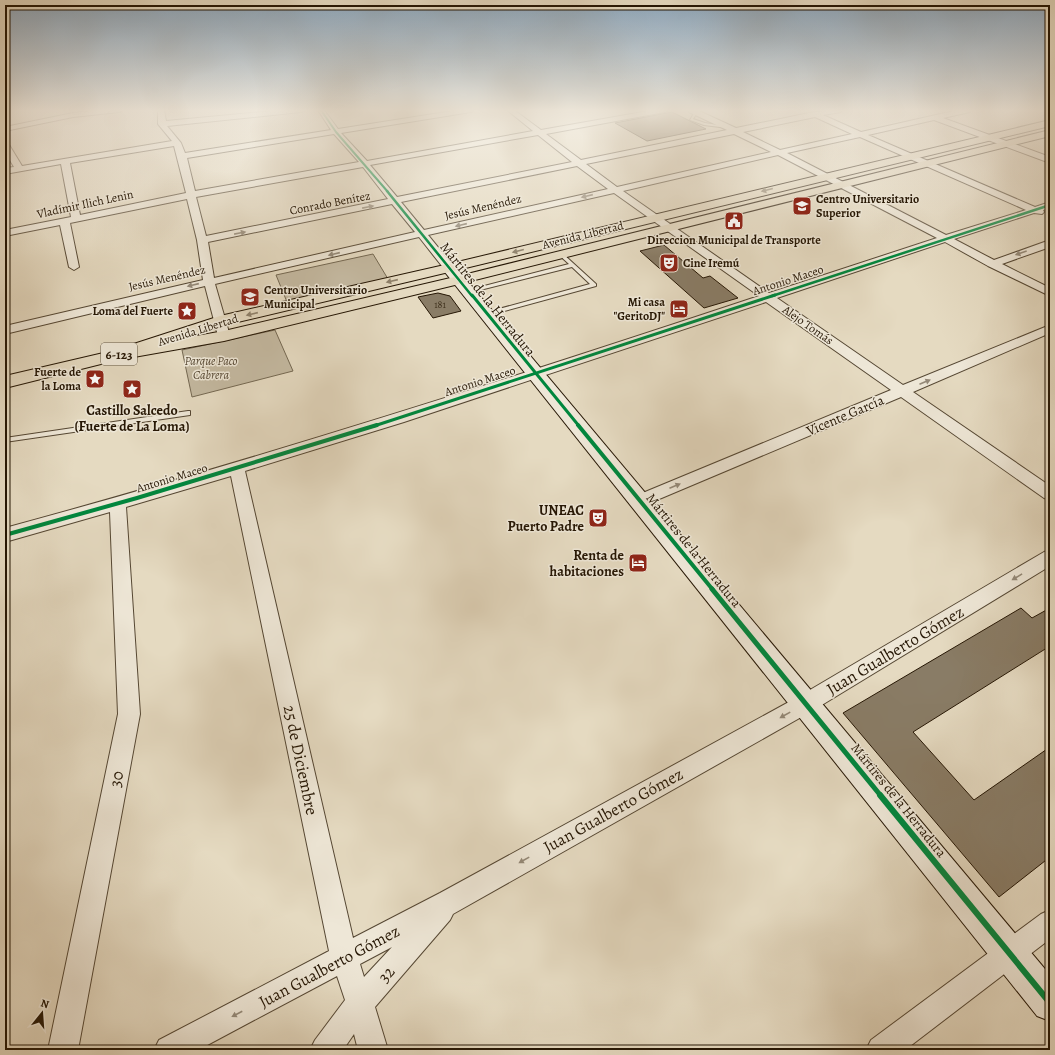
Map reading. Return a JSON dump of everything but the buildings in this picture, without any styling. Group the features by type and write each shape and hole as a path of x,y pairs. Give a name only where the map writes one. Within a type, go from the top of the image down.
{"main road":[{"name":"Avenida Libertad","path":"117,355 220,321 458,280 654,218 898,159"},
{"name":"Avenida Libertad","path":"5,382 117,355 224,336 458,280 943,159"}],"street":[{"path":"14,159 20,169"},
{"path":"5,171 75,159"},
{"path":"183,159 202,240 209,282 224,336"},
{"name":"Mártires de la Herradura","path":"361,159 1050,1003"},
{"name":"Vladímir Ilich Lenin","path":"5,233 191,195 385,159"},
{"name":"Alejo Tomás","path":"574,159 654,218 1050,494"},
{"name":"Conrado Benítez","path":"202,240 395,202 596,159"},
{"name":"Jesús Menéndez","path":"5,330 209,282 752,159"},
{"path":"792,159 1050,293"},
{"path":"919,159 1043,210"},
{"path":"64,161 76,218"},
{"name":"Antonio Maceo","path":"5,535 237,469 535,374 944,239 1043,210"},
{"path":"64,220 74,267"},
{"path":"992,264 1050,243"},
{"name":"Vicente García","path":"640,501 1050,329"},
{"name":"25 de Diciembre","path":"237,469 344,958 360,1003 373,1050"},
{"name":"30","path":"63,1050 129,714 118,504"},
{"name":"Juan Gualberto Gómez","path":"168,1050 449,902 806,704 1050,557"},
{"name":"32","path":"325,1050 360,1003 449,902"},
{"path":"881,1050 1050,923"}],"lane":[{"path":"486,314 594,284 562,254"},
{"path":"458,280 573,265"},
{"path":"5,440 188,413"}],"green space":[{"path":"373,254 388,279 287,302 276,275"},
{"name":"Parque Paco Cabrera","path":"275,330 293,371 192,397 182,350"}],"cycle path":[{"path":"361,159 1050,1003"},
{"path":"5,535 137,498 399,418 1050,205"}],"place":[{"name":"Centro Universitario Superior","path":"802,206"},
{"name":"Direccion Municipal de Transporte","path":"734,221"},
{"name":"Cine Iremú","path":"669,263"},
{"name":"Centro Universitario Municipal","path":"250,297"},
{"name":"Mi casa \"GeritoDJ\"","path":"679,309"},
{"name":"Loma del Fuerte","path":"187,311"},
{"name":"Fuerte de la Loma","path":"95,379"},
{"name":"Castillo Salcedo (Fuerte de La Loma)","path":"132,389"},
{"name":"UNEAC Puerto Padre","path":"598,518"},
{"name":"Renta de habitaciones","path":"638,563"}]}
